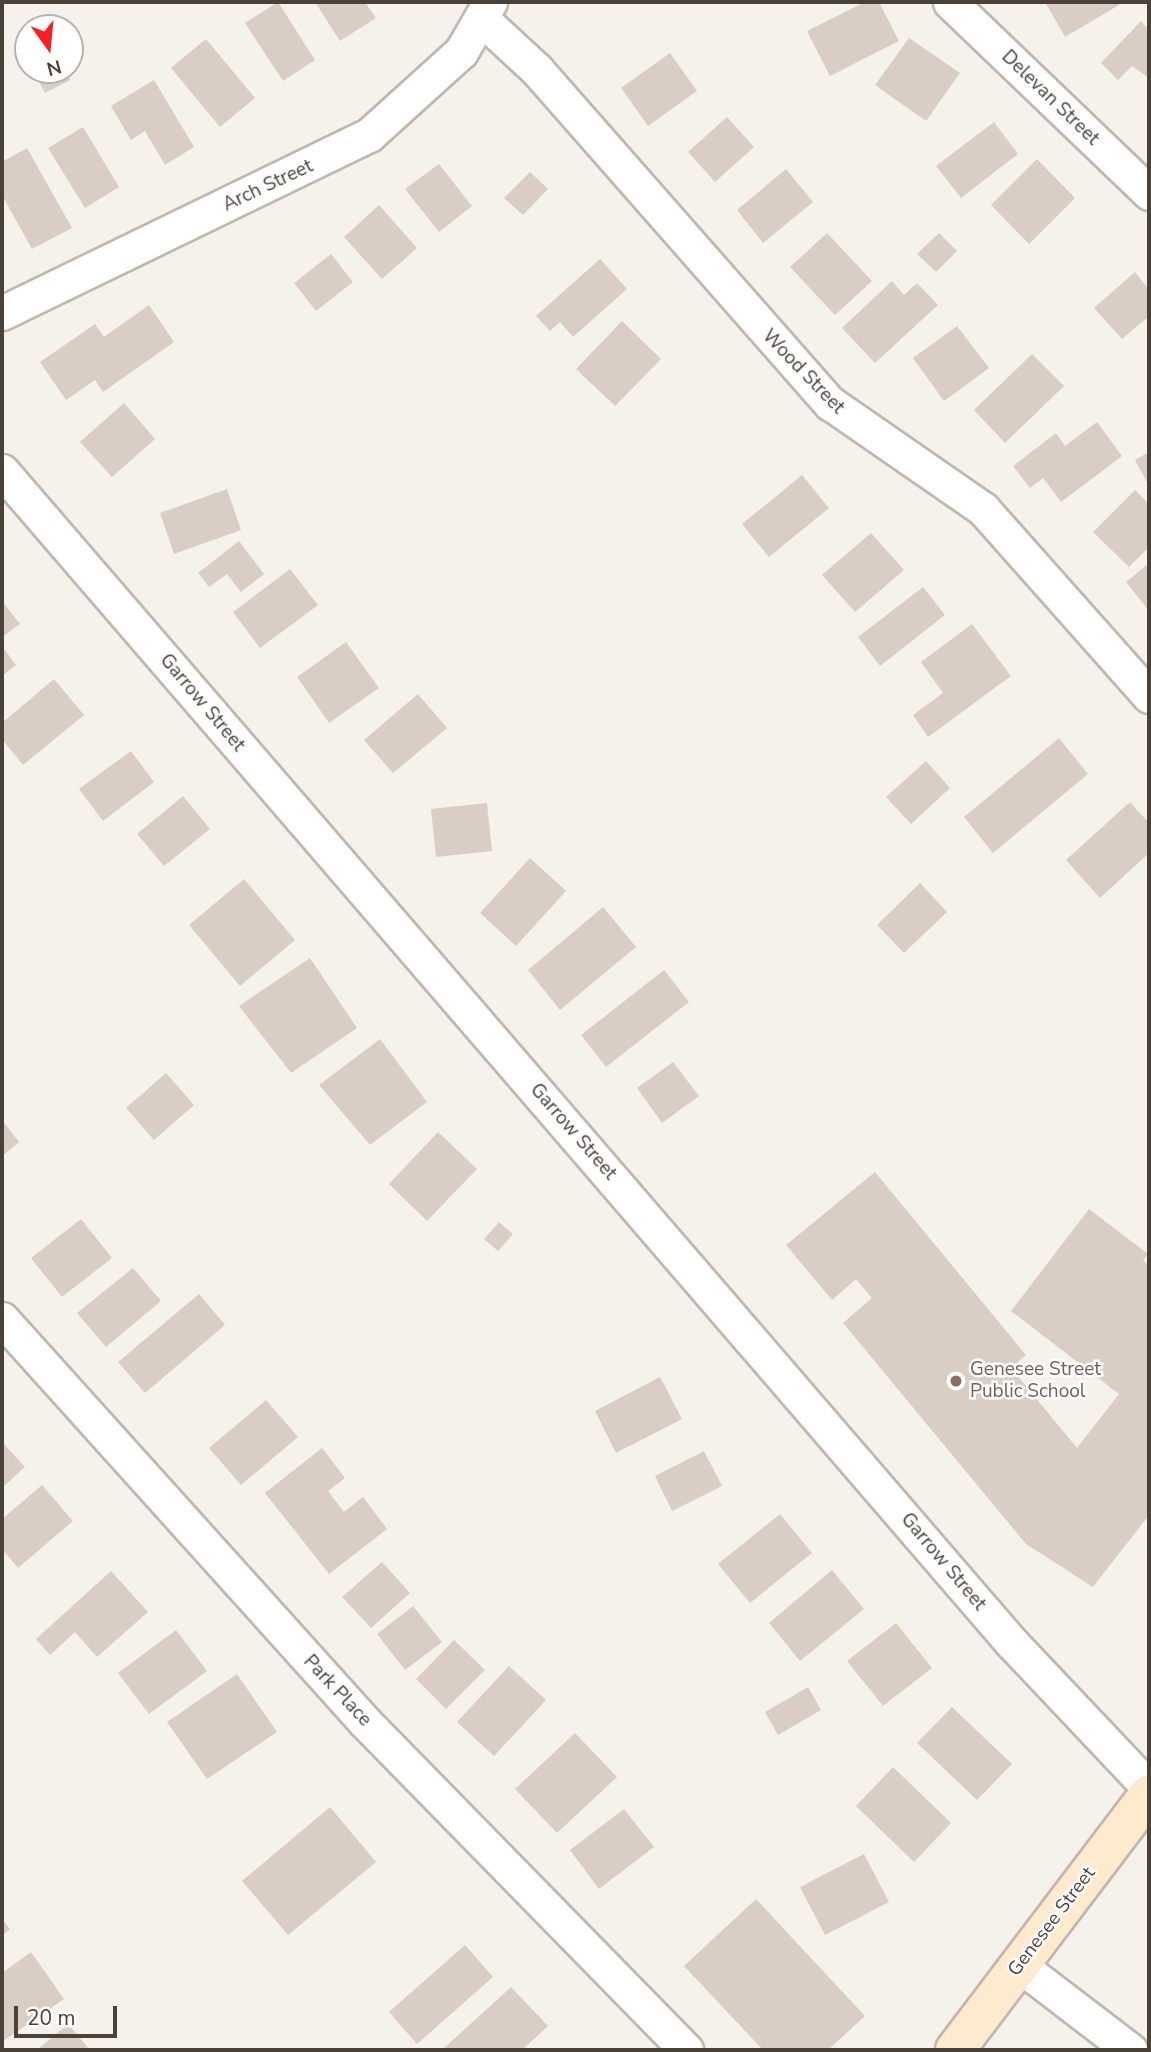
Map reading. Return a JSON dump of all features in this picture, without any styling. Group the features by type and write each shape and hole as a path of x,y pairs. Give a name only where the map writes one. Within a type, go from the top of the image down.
{"main road":[{"name":"Genesee Street","path":"955,2050 1149,1794"}],"street":[{"name":"Delevan Street","path":"950,2 1149,193"},
{"name":"Arch Street","path":"2,313 369,135 461,52 486,10"},
{"name":"Wood Street","path":"486,10 830,403 983,509 1149,696"},
{"name":"Garrow Street","path":"2,471 1012,1643 1149,1788"},
{"name":"Park Place","path":"2,1319 336,1691 686,2050"},
{"path":"1019,1965 1130,2050"}],"building":[{"path":"278,2 315,60 283,81 245,23"},
{"path":"315,2 365,2 376,18 340,41"},
{"path":"865,2 879,2 899,41 830,76 807,31"},
{"path":"1045,2 1124,2 1065,37"},
{"path":"1141,21 1149,30 1149,78 1132,66 1118,80 1101,63"},
{"path":"909,38 960,73 926,121 875,85"},
{"path":"206,39 255,98 220,127 171,68"},
{"path":"670,53 697,91 648,126 621,88"},
{"path":"154,80 194,147 165,165 145,131 131,140 111,106"},
{"path":"40,84 62,84 45,93"},
{"path":"727,117 754,147 715,182 688,152"},
{"path":"994,122 1018,154 961,198 936,166"},
{"path":"83,127 119,187 85,208 48,148"},
{"path":"27,148 72,228 32,249 2,195 2,162"},
{"path":"1037,159 1075,198 1029,244 991,205"},
{"path":"439,164 472,206 439,232 405,189"},
{"path":"786,169 813,202 763,243 737,210"},
{"path":"530,172 548,189 523,215 504,198"},
{"path":"379,205 417,248 382,279 344,237"},
{"path":"827,233 872,281 835,315 790,267"},
{"path":"939,233 957,251 936,272 917,254"},
{"path":"331,254 353,282 316,311 294,283"},
{"path":"600,259 627,289 573,337 560,322 550,331 536,316"},
{"path":"1135,272 1149,290 1149,316 1122,339 1094,308"},
{"path":"892,281 904,295 917,283 938,305 875,363 842,328"},
{"path":"149,305 174,342 103,392 95,380 66,400 40,362 95,324 104,337"},
{"path":"622,321 661,359 615,406 576,369"},
{"path":"957,326 989,368 944,401 913,358"},
{"path":"1032,354 1064,386 1005,443 974,410"},
{"path":"124,403 155,439 112,477 80,442"},
{"path":"1097,422 1122,456 1061,502 1043,478 1030,488 1013,466 1056,433 1065,446"},
{"path":"1149,452 1149,486 1135,460"},
{"path":"802,475 829,508 769,557 742,524"},
{"path":"227,489 241,530 174,554 160,513"},
{"path":"1135,490 1149,504 1149,547 1129,567 1093,532"},
{"path":"871,533 904,570 855,612 822,575"},
{"path":"239,541 264,574 241,592 227,574 209,587 198,573"},
{"path":"1149,563 1149,611 1126,582"},
{"path":"290,569 318,605 260,648 233,612"},
{"path":"923,587 945,615 880,666 858,637"},
{"path":"2,601 20,624 2,637"},
{"path":"972,624 1011,676 928,737 913,715 943,693 921,662"},
{"path":"346,642 379,688 329,723 297,677"},
{"path":"2,646 16,665 2,676"},
{"path":"54,679 84,715 23,765 2,739 2,723"},
{"path":"418,694 447,728 393,773 364,740"},
{"path":"1059,738 1088,774 993,853 964,817"},
{"path":"131,751 154,782 103,821 79,789"},
{"path":"926,761 950,788 911,824 886,797"},
{"path":"183,796 210,829 164,866 137,834"},
{"path":"1130,802 1149,823 1149,853 1100,898 1066,860"},
{"path":"487,803 492,851 436,857 431,809"},
{"path":"530,858 566,891 516,946 480,913"},
{"path":"244,879 295,940 240,986 189,925"},
{"path":"920,883 947,912 904,953 877,925"},
{"path":"603,907 636,947 560,1010 528,970"},
{"path":"310,958 357,1028 291,1073 239,1006"},
{"path":"664,970 689,1002 606,1067 581,1035"},
{"path":"380,1039 427,1102 370,1145 319,1085"},
{"path":"673,1062 699,1096 662,1123 637,1088"},
{"path":"166,1073 194,1105 154,1140 126,1108"},
{"path":"2,1120 19,1142 2,1156"},
{"path":"438,1132 477,1169 427,1221 389,1184"},
{"name":"Genesee Street Public School","path":"875,1172 1026,1355 1011,1368 1077,1448 1119,1394 1011,1311 1089,1209 1148,1254 1143,1261 1149,1265 1149,1515 1093,1587 1026,1544 843,1323 872,1298 856,1279 832,1300 786,1245"},
{"path":"81,1219 112,1258 62,1297 31,1258"},
{"path":"499,1222 513,1234 498,1251 484,1239"},
{"path":"133,1268 161,1301 106,1347 77,1313"},
{"path":"199,1294 225,1325 145,1393 118,1362"},
{"path":"660,1377 682,1419 616,1453 595,1411"},
{"path":"266,1400 298,1437 241,1485 209,1448"},
{"path":"2,1442 25,1467 2,1488"},
{"path":"322,1448 345,1478 328,1491 344,1512 363,1497 387,1529 329,1574 265,1493"},
{"path":"704,1451 722,1486 672,1511 655,1476"},
{"path":"42,1485 73,1521 18,1568 2,1549 2,1519"},
{"path":"780,1514 812,1553 750,1603 718,1564"},
{"path":"382,1562 410,1593 371,1628 342,1597"},
{"path":"832,1570 864,1609 800,1661 769,1623"},
{"path":"111,1571 148,1612 97,1657 75,1632 50,1655 36,1639"},
{"path":"413,1606 442,1642 405,1670 377,1634"},
{"path":"896,1623 932,1668 883,1706 847,1661"},
{"path":"176,1630 207,1671 149,1714 118,1673"},
{"path":"454,1640 485,1670 446,1709 416,1679"},
{"path":"509,1666 546,1700 494,1756 457,1722"},
{"path":"237,1674 277,1732 207,1779 167,1722"},
{"path":"808,1687 821,1710 778,1735 765,1712"},
{"path":"952,1707 1012,1764 977,1800 917,1743"},
{"path":"575,1733 617,1777 557,1833 515,1789"},
{"path":"893,1767 951,1823 914,1862 856,1806"},
{"path":"330,1807 376,1862 288,1935 242,1881"},
{"path":"624,1809 654,1847 599,1889 570,1850"},
{"path":"864,1854 889,1902 825,1935 800,1887"},
{"path":"756,1899 865,2016 828,2050 763,2050 684,1966"},
{"path":"2,1919 10,1929 2,1936"},
{"path":"465,1945 493,1977 417,2044 389,2012"},
{"path":"31,1952 64,1999 2,2042 2,1973"},
{"path":"511,1987 548,2026 522,2050 442,2050"},
{"path":"68,2024 90,2050 37,2050"}],"place":[{"name":"Genesee Street Public School","path":"956,1381"}]}
